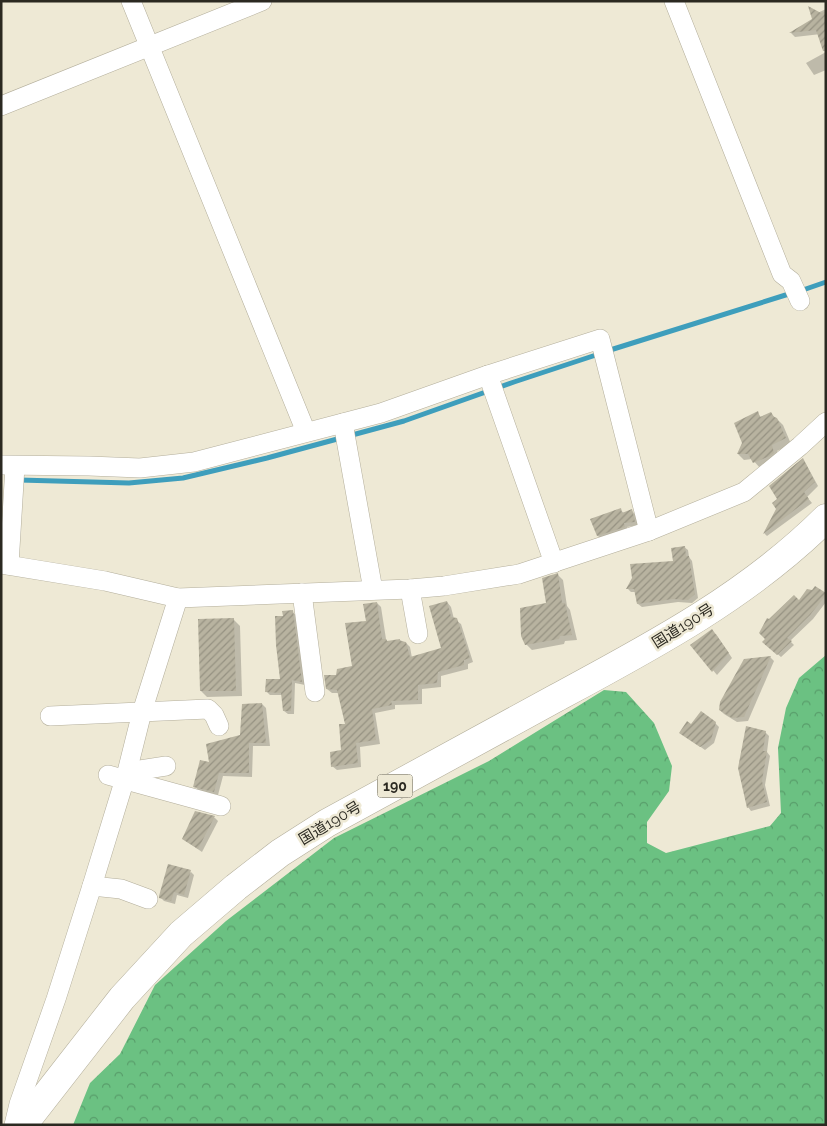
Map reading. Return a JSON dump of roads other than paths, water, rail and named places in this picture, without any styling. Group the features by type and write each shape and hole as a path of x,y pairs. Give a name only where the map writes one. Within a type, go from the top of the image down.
{"highway":[{"name":"国道190号","path":"23,1125 122,998 181,934 236,887 280,853 327,823 666,637 768,570 826,518"}],"street":[{"path":"131,1 306,432"},
{"path":"1,106 262,1"},
{"path":"674,1 782,274 791,281 800,302"},
{"path":"650,531 600,339 488,375 382,413 194,462 140,468 8,465 5,564 105,580 178,598 410,589 444,586 519,574 650,531 744,492 826,422"},
{"path":"488,375 554,564"},
{"path":"343,423 374,590"},
{"path":"410,589 418,634"},
{"path":"302,593 315,692"},
{"path":"14,1125 19,1104 56,999 92,886 120,776 178,598"},
{"path":"50,716 208,709 214,714 219,726"},
{"path":"120,776 166,766"},
{"path":"120,776 221,806"},
{"path":"92,886 121,889 148,899"}],"waterway":[{"path":"800,291 826,282"},
{"path":"607,351 792,293"},
{"path":"19,480 129,483 183,478 267,458 404,421 599,354"}]}
